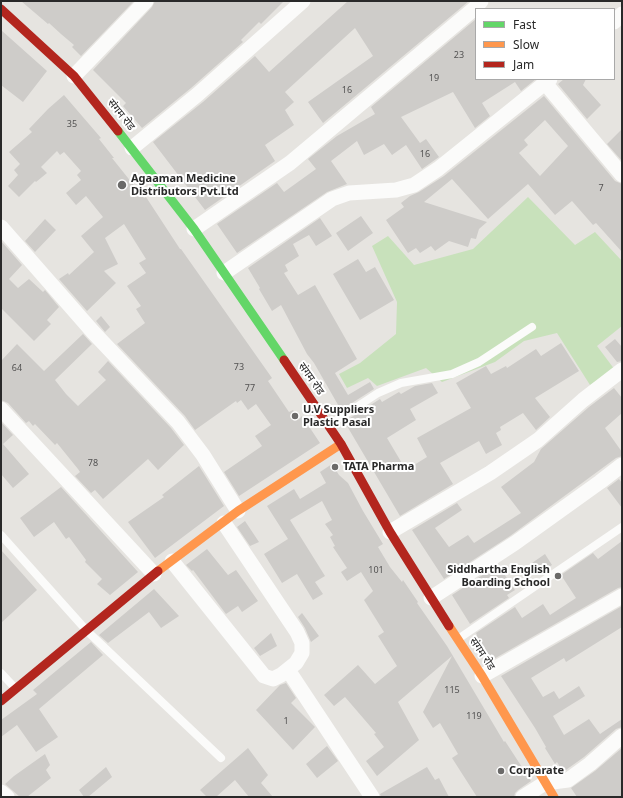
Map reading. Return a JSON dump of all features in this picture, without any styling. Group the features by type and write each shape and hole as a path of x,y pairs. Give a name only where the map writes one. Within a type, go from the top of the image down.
{"street":[{"path":"74,76 146,1"},
{"path":"132,148 197,94 303,1"},
{"path":"194,229 290,163 469,13 481,1"},
{"name":"संगम रोड","path":"1,9 74,76 132,148 194,229 329,425 390,532 457,640 482,676 554,797"},
{"path":"224,273 332,199 349,193 396,190 414,185 438,169 548,81 622,175"},
{"path":"1,227 93,332 178,422 203,455 238,511"},
{"path":"390,532 490,473 538,440 583,400 622,370"},
{"path":"1,409 154,574"},
{"path":"1,701 154,574 238,511 341,444"},
{"path":"431,598 515,543 622,465"},
{"path":"172,561 264,676 273,679 282,676 296,663 302,653 302,643 224,523"},
{"path":"482,676 622,596"},
{"path":"288,670 372,797"},
{"path":"523,797 545,783 568,780 590,764 622,736"},
{"path":"1,792 7,797"}],"lane":[{"path":"329,425 378,393 401,383 452,374 479,362 532,327"},
{"path":"457,640 622,527"},
{"path":"1,536 87,631 221,758"},
{"path":"1,672 17,689"}],"green space":[{"path":"528,197 575,245 595,232 622,261 622,326 597,346 615,370 590,385 557,333 524,341 495,362 442,382 426,368 377,386 368,378 347,388 339,374 360,363 396,334 397,302 372,246 388,236 414,265 473,249"}],"building":[{"path":"21,1 134,1 81,56 72,47 74,45"},
{"path":"155,1 284,1 261,24 259,22 241,40 243,42 191,88 142,128 123,106 126,103 93,70 152,7"},
{"path":"348,1 469,1 323,123 308,102 373,56 355,28 285,92 294,102 285,110 294,125 265,145 275,161 205,210 153,142 203,102 255,56 269,72"},
{"path":"475,20 475,80 535,80 521,91 515,82 482,103 490,116 475,128 453,92 401,117 420,143 426,139 439,157 422,169 406,145 392,155 384,144 364,155 357,141 331,161 347,184 327,192 237,253 217,224 277,183 284,192 316,169 308,159 337,136 375,114 371,107"},
{"path":"1,30 47,71 23,102 1,85"},
{"path":"563,80 586,80 583,85 601,105 587,119 558,84"},
{"path":"64,95 101,138 99,139 114,158 112,158 144,198 146,197 180,249 272,378 268,381 289,412 293,410 299,419 302,416 320,443 239,496 224,472 262,446 255,436 271,425 256,404 248,410 241,400 237,403 236,401 195,430 185,416 117,344 145,323 136,309 141,306 127,286 146,273 139,263 146,259 124,224 105,238 118,264 104,271 116,283 87,311 59,279 68,273 69,275 94,252 81,236 103,217 86,196 76,205 66,193 81,180 77,175 81,171 64,152 60,155 57,151 41,167 47,173 36,182 35,181 19,197 8,186 18,175 14,170 20,164 9,152 32,132 29,129"},
{"path":"544,96 615,181 622,184 622,252 596,223 593,225 572,201 555,215 528,184 488,219 452,179 424,202 487,222 479,229 476,239 471,238 468,247 449,241 435,251 431,246 420,253 416,248 408,253 386,220 404,207 401,203 410,196 444,176","holes":["545,120 568,146 540,176 519,153 528,145 524,140"]},
{"path":"622,129 622,161 607,144"},
{"path":"361,216 373,233 348,251 336,233"},
{"path":"320,218 332,236 316,246 309,235 293,244 299,256 285,265 288,271 284,273 298,295 315,285 357,359 335,373 348,395 370,382 374,389 341,410 314,363 307,354 281,305 272,311 248,268"},
{"path":"45,219 56,230 35,252 25,241"},
{"path":"1,241 22,265 9,279 18,288 29,279 43,292 45,290 59,307 47,320 51,324 34,341 1,308"},
{"path":"358,259 366,272 375,267 394,300 360,320 333,274"},
{"path":"101,316 110,327 105,332 96,321"},
{"path":"83,334 92,344 55,380 66,394 78,406 106,380 98,372 108,361 171,428 184,445 158,470 148,459 103,499 95,490 91,493 75,476 80,472 57,443 55,445 35,424 33,426 29,421 26,423 8,403 1,400 1,361 17,344 44,371"},
{"path":"615,339 622,347 622,361 617,362 605,347"},
{"path":"561,343 579,371 535,398 550,417 536,430 523,413 500,427 501,430 496,433 502,445 486,454 479,441 440,463 453,484 400,516 347,426 350,425 347,420 380,399 382,402 399,392 401,394 415,386 432,383 438,393 410,409 416,420 387,438 406,470 427,457 417,438 471,408 456,383 486,366 491,374 506,366 507,368 536,349 541,356"},
{"path":"614,388 622,398 622,413 605,428 622,452 622,456 616,458 510,536 444,579 412,530 457,503 462,510 435,528 449,547 468,535 474,543 521,513 501,487 534,462 541,449 589,407"},
{"path":"1,422 13,435 3,444 29,474 13,488 1,474"},
{"path":"332,464 339,475 348,483 383,544 378,547 390,567 402,582 403,580 447,646 504,742 505,741 531,781 518,790 514,797 477,797 452,758 458,754 440,723 433,728 423,712 452,656 398,702 419,740 377,776 366,761 384,747 374,734 376,733 345,697 334,706 324,695 358,665 375,684 397,666 378,636 384,632 364,600 373,591 361,572 347,581 341,572 347,568 333,547 335,546 330,537 333,535 325,524 332,520 322,501 290,520 325,576 315,582 323,594 313,600 297,574 282,583 264,554 288,539 267,506 294,489 300,499 326,483 320,472"},
{"path":"199,466 224,506 155,558 128,522 164,497 162,495"},
{"path":"619,479 622,483 622,508 607,488"},
{"path":"61,487 138,572 110,595 97,584 102,579 85,562 86,560 69,537 66,539 54,522 34,537 20,518"},
{"path":"245,521 259,542 250,546 237,527"},
{"path":"622,541 622,587 492,660 476,636 476,633 515,607 522,618 543,604 550,615 576,598 561,575 593,553 598,559"},
{"path":"207,549 228,575 236,570 258,601 242,612 238,606 226,614 193,570 192,571 186,565"},
{"path":"1,550 37,590 1,623"},
{"path":"545,554 552,565 539,573 532,563"},
{"path":"498,565 515,590 507,595 509,598 470,624 452,595"},
{"path":"154,589 179,616 161,628 149,612 108,643 99,635"},
{"path":"622,606 622,627 566,662 564,658 531,678 543,697 554,691 559,699 579,686 585,696 553,716 564,735 589,719 600,734 622,719 622,727 616,729 584,757 563,772 557,762 555,764 535,728 501,676"},
{"path":"302,613 319,636 311,642 298,617"},
{"path":"271,633 277,646 260,656 254,648"},
{"path":"91,642 103,655 39,709 58,737 36,752 17,725 1,737 1,720 37,694 33,690"},
{"path":"286,683 296,698 291,703 315,727 293,750 256,710 280,685"},
{"path":"327,746 338,761 317,778 306,764"},
{"path":"248,748 268,775 261,783 273,797 249,797 235,780 216,797 207,797 200,790"},
{"path":"622,748 622,797 577,797 571,788 595,771"},
{"path":"45,754 50,765 46,770 51,778 27,797 20,797 5,784 14,776"},
{"path":"106,767 112,777 88,797 84,797 79,790"},
{"path":"427,767 435,780 439,778 449,797 381,797 380,794"}],"traffic: fast":[{"path":"118,131 194,229 284,360"}],"traffic: slow":[{"path":"158,571 238,511 341,444"},
{"path":"449,626 482,676 554,797"}],"traffic: jam":[{"path":"1,9 74,76 118,131"},
{"path":"284,360 341,444 390,532 449,626"},
{"path":"1,701 158,571"}],"place":[{"name":"Agaaman Medicine Distributors Pvt.Ltd","path":"122,185"},
{"name":"U.V Suppliers Plastic Pasal","path":"295,416"},
{"name":"TATA Pharma","path":"335,467"},
{"name":"Siddhartha English Boarding School","path":"558,576"},
{"name":"Corparate","path":"501,771"}]}
